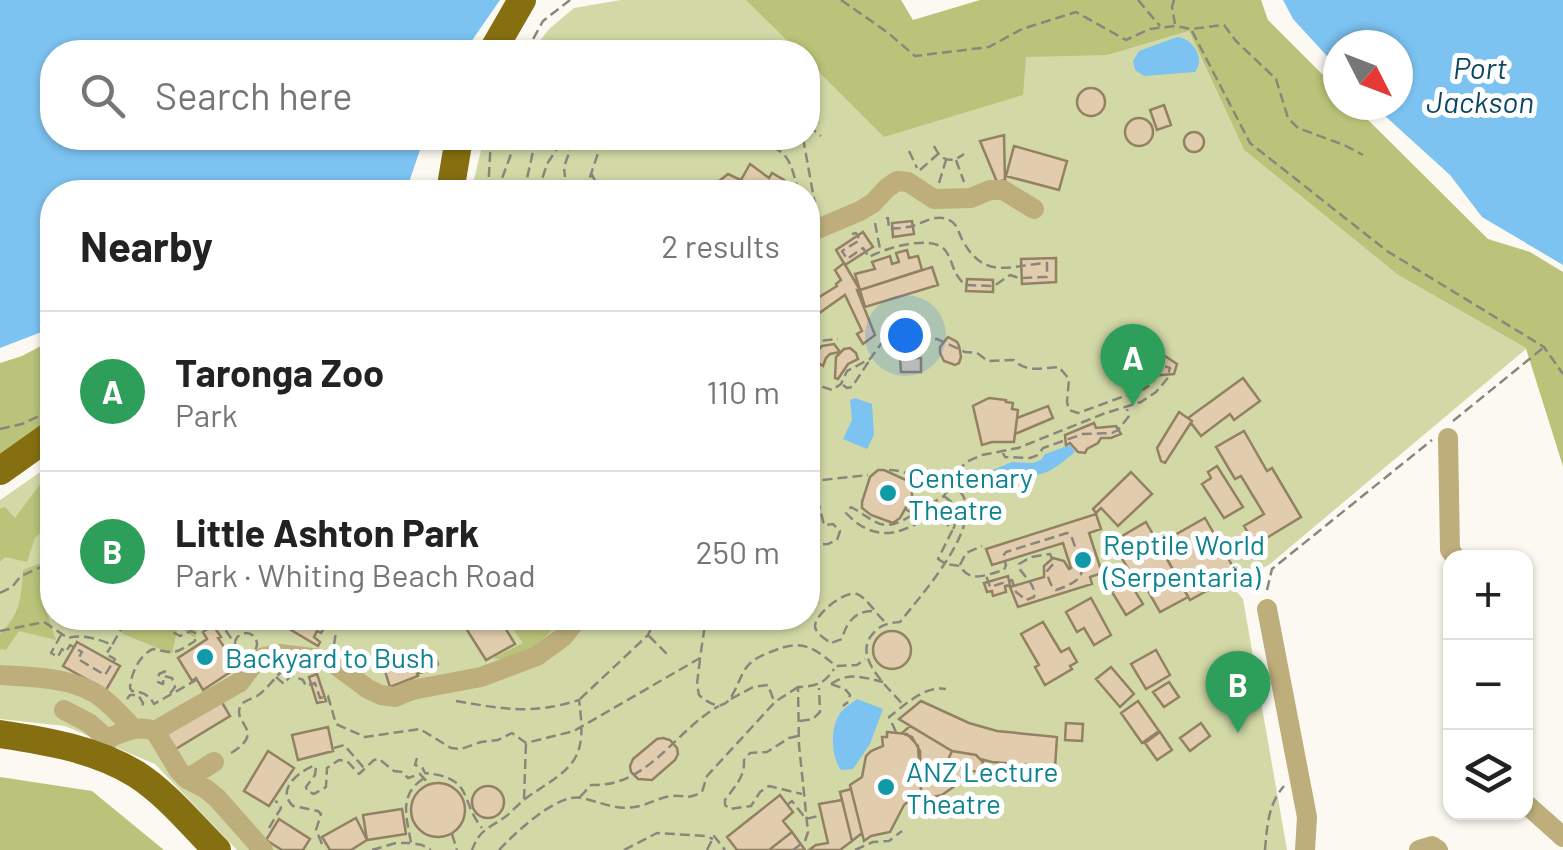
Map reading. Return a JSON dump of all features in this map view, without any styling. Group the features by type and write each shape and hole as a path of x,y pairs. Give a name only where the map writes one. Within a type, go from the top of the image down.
{"main road":[{"path":"499,40 522,0"},
{"path":"452,180 457,150"},
{"path":"0,471 40,443"},
{"path":"0,734 105,748 153,787 216,850"}],"street":[{"path":"822,233 873,203 897,181 908,182 934,198 971,198 990,190 1003,190 1034,209"},
{"path":"1447,431 1450,550"},
{"path":"1267,609 1307,818 1305,850"},
{"path":"64,710 88,723 105,748 143,720 240,682 264,656 328,660 368,689 395,698 412,690 481,677 537,656 569,630"},
{"path":"0,675 76,684 143,720 179,771 217,798 263,844"},
{"path":"187,779 219,756"},
{"path":"1533,810 1563,837"},
{"path":"1419,850 1432,846 1438,850"}],"path":[{"path":"533,40 543,21 570,0"},
{"path":"841,0 915,56 990,47 1022,29 1076,12 1126,40 1161,27 1191,29 1224,24 1276,79 1288,118 1298,128 1363,155"},
{"path":"1138,0 1161,27"},
{"path":"1174,0 1175,26"},
{"path":"1191,29 1250,143 1412,268 1544,346 1563,374"},
{"path":"1221,102 1228,98"},
{"path":"934,146 946,160 956,160 964,154"},
{"path":"489,180 491,150"},
{"path":"501,180 513,150"},
{"path":"527,180 533,150"},
{"path":"542,180 556,150"},
{"path":"565,178 570,150"},
{"path":"588,180 603,150"},
{"path":"781,150 795,180"},
{"path":"805,150 811,180"},
{"path":"909,151 918,172 938,185 946,160"},
{"path":"918,172 938,154"},
{"path":"952,185 966,185 956,160"},
{"path":"591,172 595,180"},
{"path":"822,233 856,233 860,240 842,251 846,259 863,248 869,257 880,251 935,242 945,250 965,285 994,286 1010,275 1047,277 1047,264 1018,265 1009,270 984,265 951,221 936,218 889,229 888,218 875,221 880,251"},
{"path":"841,384 852,387 880,344 893,339 938,338 988,360 1014,360 1027,370 1060,367 1069,379 1070,410 1078,413 1152,384 1156,378 1155,364 1170,368 1167,379 1142,402 1018,448 982,454 966,462 944,496 897,525 884,526 864,517 856,508 851,507 846,514 881,534 900,532 939,510 946,511 952,531"},
{"path":"820,341 838,339"},
{"path":"1267,609 1266,586 1272,569 1447,431 1544,346"},
{"path":"820,386 832,390 841,384 847,372 870,359"},
{"path":"1001,450 1005,457 1030,458 1043,448 1083,434 1112,433 1128,416 1126,408"},
{"path":"0,428 40,416"},
{"path":"889,470 950,484 960,493 968,510 964,528 946,564 900,622 886,623 874,631 865,645 866,658 904,706"},
{"path":"820,479 868,475"},
{"path":"944,496 959,513 938,558 960,566"},
{"path":"905,510 914,514"},
{"path":"820,512 824,525 833,524 840,531 837,540 820,544"},
{"path":"960,566 963,572 978,577 1004,570 1006,552 1066,532 1071,535 1082,570 1077,583 1056,590 1052,587 1047,571 1054,563 1050,554 1030,557 1018,564 1028,577 1034,597 1026,600 1016,592 1012,580"},
{"path":"960,566 966,553 982,546"},
{"path":"4,590 40,567"},
{"path":"986,575 990,586 1021,577 1028,580"},
{"path":"820,617 835,600 850,593 868,602 886,623"},
{"path":"817,630 831,642 842,639 854,616 872,610"},
{"path":"4,630 40,623"},
{"path":"56,630 68,638 77,636 112,645"},
{"path":"62,634 50,652 58,657 70,645 82,652 78,659 106,675 115,659 106,654 120,630"},
{"path":"154,704 150,697 130,688 133,673 146,652 153,649 175,653 196,641 197,636 191,631 180,636 169,630"},
{"path":"225,630 235,642"},
{"path":"337,630 337,638"},
{"path":"455,700 516,711 579,700 650,630"},
{"path":"704,630 698,695 708,703 720,705"},
{"path":"232,658 237,651 238,635 246,632 256,638"},
{"path":"648,635 669,656"},
{"path":"731,699 746,667 760,656 787,645 816,650 836,666 857,665 866,658"},
{"path":"526,743 582,727 700,658"},
{"path":"829,682 836,666"},
{"path":"219,756 227,756 246,742 248,731 238,714 240,706 262,693 290,667"},
{"path":"166,671 158,678 159,684 164,676 174,682 168,696"},
{"path":"276,677 284,684 290,675 304,680 306,686 315,682 320,698 328,696 336,724 365,737 420,729 452,748 498,740 512,733 526,743"},
{"path":"499,850 554,804 571,797 613,808 635,807 674,796 690,798 702,792 707,776 775,702 798,687 819,686 842,676 884,682"},
{"path":"143,720 154,704 198,680"},
{"path":"829,682 850,695 843,706"},
{"path":"580,797 591,785 610,785 632,778 677,742 693,723 752,687 768,685 775,702"},
{"path":"799,721 814,719 820,712 819,686"},
{"path":"794,850 808,832 798,736 798,687"},
{"path":"896,732 889,718 918,695 938,687 946,689"},
{"path":"128,708 127,699 134,694 142,699 143,720"},
{"path":"472,850 484,829 565,773 577,758 582,727 579,700"},
{"path":"798,736 767,752 750,753 744,760 740,780 725,800 730,809 751,806 769,786 803,794"},
{"path":"524,800 526,743"},
{"path":"334,748 344,745 365,769"},
{"path":"416,758 415,765 425,773 459,784 468,796 471,812 484,829"},
{"path":"322,844 316,830 321,814 288,803 286,791 294,778 313,766 317,770 306,787 310,794 326,787 326,773 333,762 340,760 348,761 359,774 379,759 394,771 402,772 412,788"},
{"path":"1265,850 1270,812 1278,791 1298,772"},
{"path":"408,778 420,774 429,784"},
{"path":"411,843 404,804 412,788 423,779"},
{"path":"263,844 281,808 274,801"},
{"path":"787,805 792,801 806,819"},
{"path":"806,819 822,816"},
{"path":"855,850 873,842 889,842 902,831"},
{"path":"624,850 657,832 712,839 714,836 725,850"},
{"path":"452,834 457,850"},
{"path":"707,850 712,839"},
{"path":"372,850 396,843 422,844 431,850"}],"green space":[{"path":"621,0 796,0 861,39 1057,43 1108,55 1189,31 1244,150 1398,275 1526,348 1563,318 1563,466 1526,349 1270,564 1232,586 1243,599 1287,850 237,850 155,764 65,726 0,719 0,500 40,472 40,630 820,630 820,180 474,180 481,150 820,150 820,40 540,40 574,8"},
{"path":"746,0 901,0 913,20 980,0 1261,0 1268,20 1323,75 1323,120 1368,120 1488,239 1530,252 1563,272 1563,466 1526,348 1398,275 1244,150 1189,31 1108,55 1026,57 1023,95 884,137 820,73 820,40 787,40"},
{"path":"40,346 40,432 0,458 0,363"},
{"path":"40,484 40,533 27,562 5,557 0,562 0,508 5,507 15,518"},
{"path":"40,563 40,630 53,630 56,640 19,631 6,650 0,649 0,634 19,605 23,570"},
{"path":"119,630 177,630 172,654"},
{"path":"514,630 551,630 523,654 493,658 523,643"},
{"path":"0,777 92,791 164,850 0,850"}],"water":[{"path":"0,0 500,0 472,40 40,40 40,150 420,150 410,180 40,180 40,333 0,348"},
{"name":"Port Jackson","path":"1283,0 1563,0 1563,265 1482,217 1450,175 1390,120 1413,120 1413,30 1323,30 1323,52 1293,19"},
{"path":"1177,37 1196,50 1199,61 1195,72 1144,76 1135,70 1133,61 1139,51"},
{"path":"850,400 872,404 874,435 867,449 843,439 852,420"},
{"path":"1070,445 1075,452 1048,471 1036,475 1008,473 986,485 988,472 1012,462 1033,463"},
{"path":"857,699 883,709 870,744 853,769 841,770 834,751 834,728 841,713"}],"building":[{"path":"1091,88 1101,92 1105,102 1101,112 1091,116 1081,112 1077,102 1081,92"},
{"path":"1164,105 1171,125 1157,130 1150,110"},
{"path":"1139,118 1149,122 1153,132 1149,142 1139,146 1129,142 1125,132 1129,122"},
{"path":"1190,132 1198,132 1204,142 1198,152 1190,152 1184,146 1184,138"},
{"path":"1004,135 1005,180 997,182 980,141"},
{"path":"1014,146 1067,161 1059,190 1006,176"},
{"path":"750,164 769,178 772,173 784,180 741,180"},
{"path":"912,221 914,234 893,237 892,223"},
{"path":"863,232 873,247 845,265 836,250"},
{"path":"907,250 909,258 918,256 922,270 860,290 855,274 875,269 872,262 890,256 892,264 899,262 896,253"},
{"path":"1056,258 1056,282 1022,284 1021,259"},
{"path":"844,263 860,290 875,335 863,344 857,334 862,331 845,295 820,313 820,297 841,280 835,270"},
{"path":"932,267 938,285 865,307 860,290"},
{"path":"967,279 993,280 993,292 966,291"},
{"path":"948,337 959,346 961,357 955,365 944,361 940,353"},
{"path":"834,344 840,352 830,354 823,366 820,364 822,346"},
{"path":"850,348 858,359 835,378 836,357"},
{"path":"1156,350 1177,364 1174,374 1150,376 1146,371 1145,359"},
{"path":"900,358 921,358 921,372 901,372"},
{"path":"1243,378 1260,401 1234,420 1230,414 1201,436 1188,418"},
{"path":"989,398 1006,400 1013,403 1012,409 1018,410 1014,442 982,445 973,406"},
{"path":"1048,406 1053,418 1015,434 1017,418"},
{"path":"1179,412 1192,421 1165,463 1157,448"},
{"path":"1094,423 1096,428 1116,426 1121,434 1101,438 1085,453 1078,452 1070,443 1066,445 1065,435"},
{"path":"1244,431 1301,517 1255,545 1244,526 1264,514 1241,476 1235,479 1216,447"},
{"path":"1217,466 1243,507 1224,518 1202,484 1211,478 1208,472"},
{"name":"Centenary Theatre","path":"878,470 906,480 912,490 900,518 893,523 862,508 870,477"},
{"path":"1131,472 1152,494 1118,526 1101,508 1096,513 1093,509"},
{"name":"Reptile World (Serpentaria)","path":"1096,514 1101,529 1089,533 1102,573 1090,577 1092,584 1018,607 1010,587 1044,577 1044,566 1053,558 1071,568 1063,543 992,565 986,549"},
{"path":"1205,518 1237,574 1190,600 1159,544"},
{"path":"1146,522 1188,597 1160,612 1140,577 1130,572 1112,542"},
{"path":"1008,576 1010,585 1005,586 1006,592 993,596 992,591 987,592 984,583"},
{"path":"1129,581 1143,604 1126,615 1112,592"},
{"path":"1091,598 1111,635 1094,645 1084,628 1077,632 1066,612"},
{"path":"1043,622 1061,652 1069,648 1077,662 1045,685 1035,667 1039,665 1021,634"},
{"name":"Backyard to Bush","path":"216,630 238,667 203,690 196,678 192,681 178,658 207,639 203,632"},
{"path":"291,630 323,630 314,637 320,642 318,646"},
{"path":"467,630 506,630 515,644 486,660"},
{"path":"892,631 905,637 911,650 905,663 892,669 879,663 873,650 879,637"},
{"path":"77,642 120,666 106,690 63,666"},
{"path":"1156,650 1170,675 1146,689 1131,664"},
{"path":"434,654 436,668 417,674 413,661"},
{"path":"413,661 418,676 390,687 385,671"},
{"path":"1111,667 1134,694 1120,707 1096,679"},
{"path":"317,674 326,701 317,703 309,677"},
{"path":"1169,682 1179,697 1164,707 1153,692"},
{"path":"220,699 230,716 174,750 164,733"},
{"path":"921,701 997,731 1057,737 1055,767 992,762 952,751 899,719"},
{"path":"1138,701 1159,731 1142,743 1121,713"},
{"path":"1066,723 1083,724 1082,741 1065,740"},
{"path":"1201,723 1210,736 1190,751 1180,738"},
{"path":"910,726 952,751 947,762 965,769 959,783 942,795 915,796 921,791 920,751 912,737 902,733"},
{"path":"328,727 333,751 298,760 292,735"},
{"name":"ANZ Lecture Theatre","path":"887,732 907,734 918,746 921,791 904,805 890,832 864,841 850,785 862,777 866,756 883,746 882,737 887,737"},
{"path":"1160,732 1172,750 1157,760 1145,743"},
{"path":"663,738 677,748 675,760 652,780 638,779 631,772 633,759"},
{"path":"268,751 294,768 269,806 244,791"},
{"path":"952,751 976,755 983,762 979,773 947,762"},
{"path":"438,783 457,791 465,810 457,829 438,837 419,829 411,810 419,791"},
{"path":"488,786 499,791 504,802 499,813 488,818 477,813 472,802 477,791"},
{"path":"851,789 862,833 852,841 840,792"},
{"path":"780,795 793,812 783,821 792,832 769,850 737,850 727,837"},
{"path":"842,800 852,841 840,850 809,850 828,843 819,804"},
{"path":"402,809 406,834 367,840 363,815"},
{"path":"356,818 367,840 351,850 330,850 322,837"},
{"path":"279,819 310,839 303,850 282,850 266,840"},
{"path":"792,832 805,850 769,850"}],"place":[{"name":"Taronga Zoo","path":"1133,406"},
{"name":"Centenary Theatre","path":"888,493"},
{"name":"Reptile World (Serpentaria)","path":"1083,560"},
{"name":"Backyard to Bush","path":"205,657"},
{"name":"Little Ashton Park","path":"1238,733"},
{"name":"ANZ Lecture Theatre","path":"886,787"}]}
